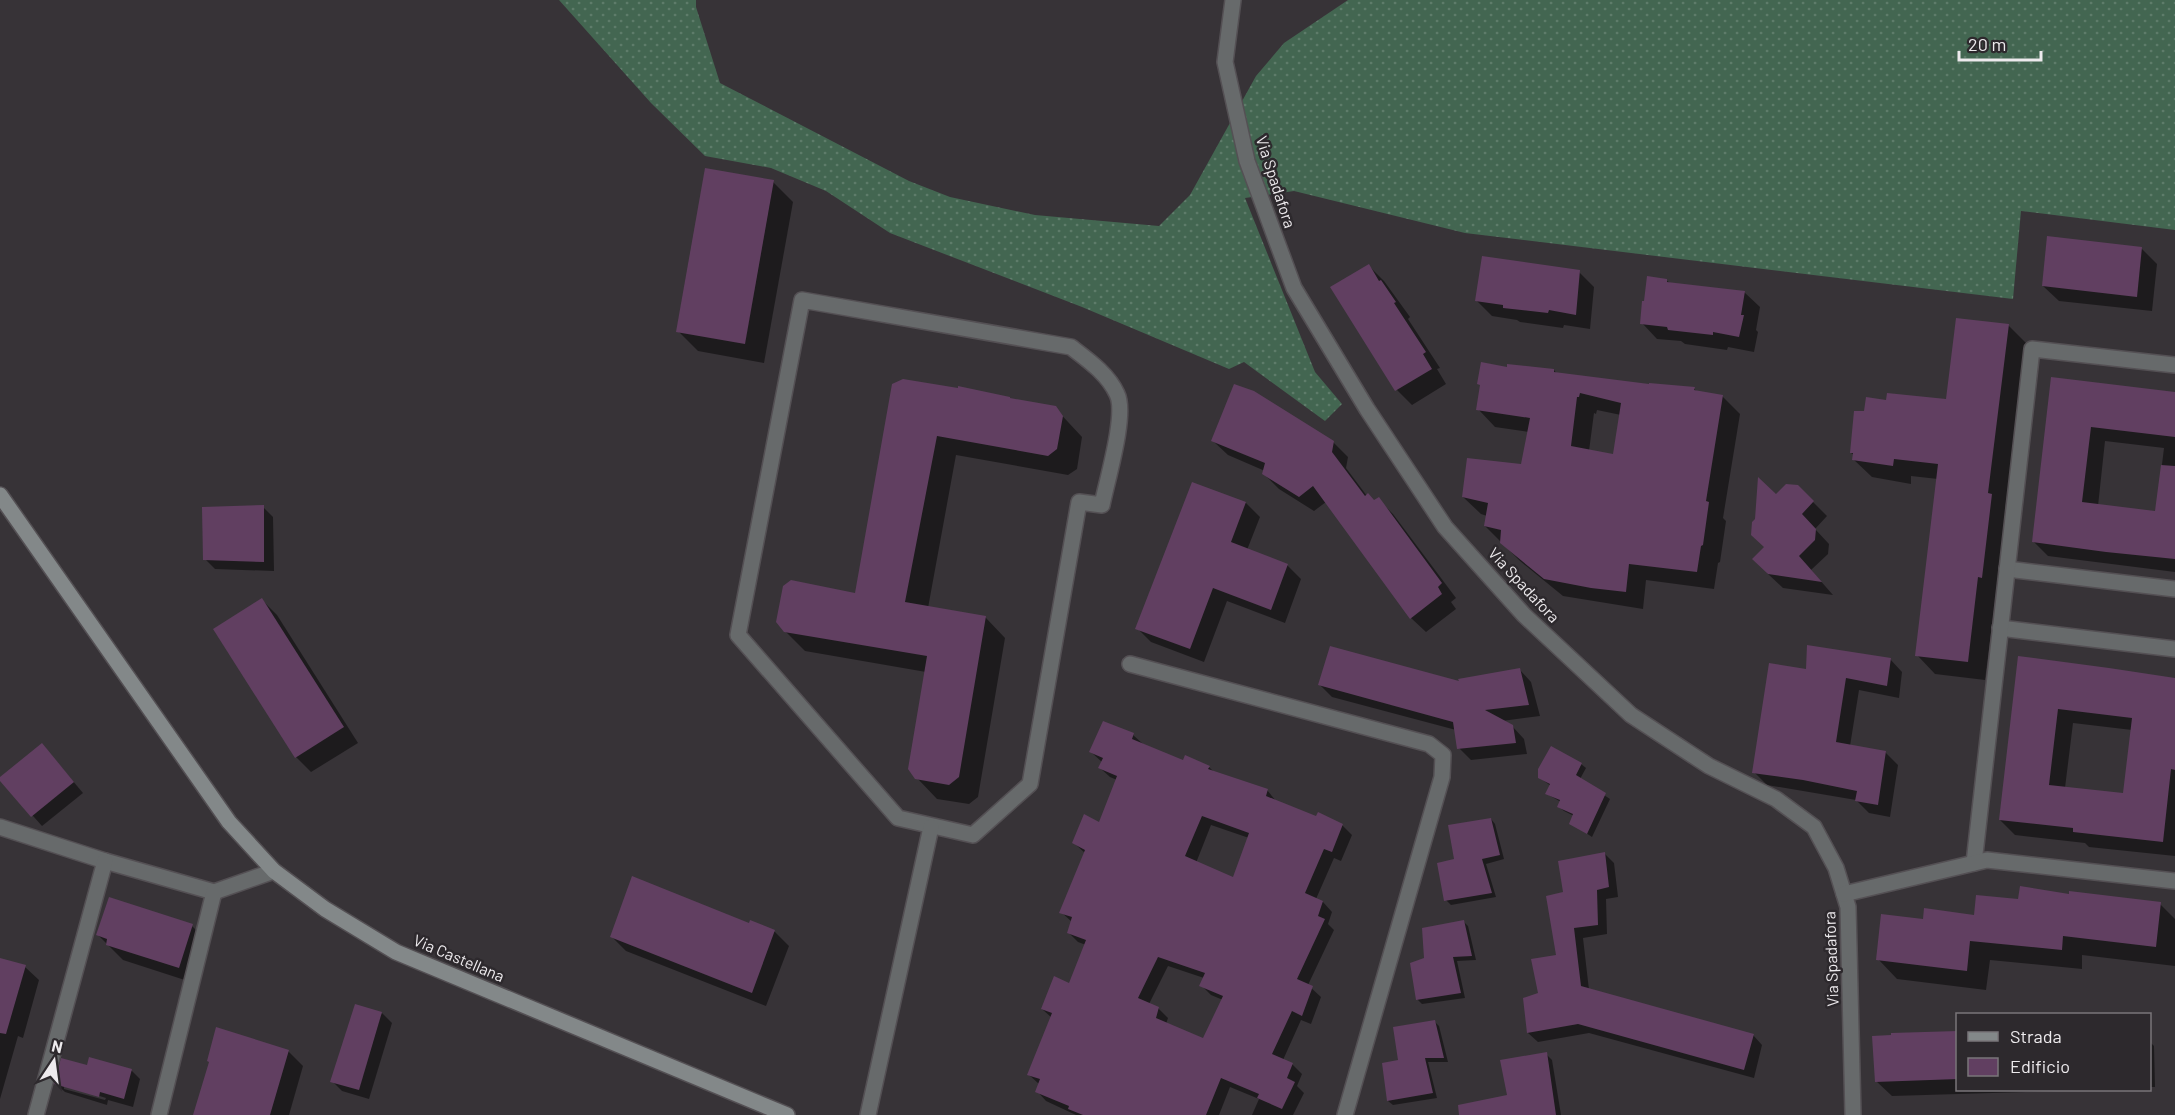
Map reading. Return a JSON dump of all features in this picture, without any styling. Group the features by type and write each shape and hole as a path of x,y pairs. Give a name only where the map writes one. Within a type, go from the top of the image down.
{"main road":[{"name":"Via Castellana","path":"0,495 229,822 274,871 325,909 396,952 787,1115"}],"street":[{"name":"Via Spadafora","path":"1233,0 1225,62 1247,161 1294,288 1367,409 1445,527 1524,615 1631,715 1709,766 1776,799 1814,827 1836,867 1848,907 1853,1115"},
{"path":"802,300 1071,347 1096,366 1118,394 1120,416 1102,505 1079,502 1030,784 973,835 931,827 898,818 738,635 802,300"},
{"path":"1974,863 2032,349 2175,365"},
{"path":"2007,569 2175,589"},
{"path":"2000,628 2175,649"},
{"path":"1130,664 1429,744 1443,755 1442,777 1345,1115"},
{"path":"0,827 105,861 214,892 274,871"},
{"path":"868,1115 931,827"},
{"path":"1844,894 1987,860 2175,881"},
{"path":"36,1115 105,861"},
{"path":"159,1115 214,892"}],"green space":[{"path":"559,0 696,0 696,7 720,83 909,181 950,197 1035,215 1159,226 1190,195 1256,76 1284,43 1348,0 2175,0 2175,230 2021,211 2013,299 1465,233 1294,191 1245,198 1315,372 1342,404 1325,421 1244,362 1229,369 1082,307 890,233 826,191 771,168 705,156 651,103"}],"building":[{"path":"705,168 774,180 745,344 676,332"},
{"path":"2047,236 2142,247 2137,297 2042,286"},
{"path":"1482,256 1580,270 1576,315 1549,310 1548,313 1503,308 1503,305 1475,301"},
{"path":"1369,264 1396,302 1394,303 1426,352 1423,354 1432,369 1395,391 1330,287"},
{"path":"1647,276 1667,279 1667,282 1745,291 1741,315 1744,315 1739,337 1713,332 1713,335 1668,330 1667,327 1640,324"},
{"path":"1956,318 2009,324 1988,493 1992,494 1982,578 1978,577 1968,662 1915,656 1938,464 1894,459 1893,466 1852,460 1853,453 1850,453 1854,411 1864,411 1866,397 1886,400 1887,393 1946,399"},
{"path":"1481,362 1507,367 1507,364 1554,369 1554,372 1649,384 1695,387 1694,390 1723,395 1706,501 1709,502 1703,545 1697,572 1629,564 1626,592 1591,588 1544,579 1500,543 1501,530 1484,526 1488,503 1462,497 1467,458 1521,464 1530,418 1476,410 1480,385 1477,384","holes":["1580,393 1621,403 1613,454 1571,446 1577,397"]},
{"path":"2051,377 2175,392 2175,437 2091,427 2082,502 2155,511 2161,465 2175,466 2175,559 2032,542"},
{"path":"903,379 958,388 958,386 1056,406 1063,416 1057,449 1048,456 937,436 905,602 986,616 959,777 949,785 915,779 908,769 927,656 784,632 776,622 783,586 791,580 855,593 892,384"},
{"path":"1234,384 1254,391 1334,441 1332,452 1365,496 1368,493 1374,500 1379,497 1442,583 1438,587 1442,594 1410,619 1313,486 1299,497 1262,474 1265,463 1211,441"},
{"path":"1758,477 1776,494 1786,484 1798,485 1814,501 1802,514 1816,529 1815,540 1799,556 1822,582 1768,574 1752,559 1764,547 1751,535 1752,522 1755,519"},
{"path":"1192,482 1246,502 1231,542 1288,564 1271,610 1213,588 1190,649 1135,629"},
{"path":"264,505 264,562 203,560 202,507"},
{"path":"262,598 344,727 295,758 213,629"},
{"path":"1807,645 1891,658 1887,686 1846,678 1836,742 1886,751 1878,805 1855,801 1857,791 1752,773 1769,663 1806,669"},
{"path":"1330,646 1459,681 1458,679 1520,668 1529,705 1485,710 1513,725 1516,743 1457,749 1453,722 1318,685"},
{"path":"2018,656 2175,678 2175,770 2171,769 2163,842 2073,832 2073,828 1999,820","holes":["2058,709 2132,718 2123,793 2049,785"]},
{"path":"1103,721 1134,733 1132,739 1183,760 1185,755 1210,766 1208,769 1268,789 1266,796 1316,816 1318,812 1343,824 1332,852 1324,849 1305,893 1323,901 1318,916 1325,919 1297,979 1313,986 1302,1016 1292,1011 1272,1054 1293,1063 1287,1078 1295,1082 1282,1109 1257,1098 1259,1094 1221,1078 1206,1115 1083,1115 1068,1109 1069,1106 1035,1092 1040,1079 1027,1075 1052,1013 1041,1009 1054,976 1069,983 1086,940 1067,933 1072,917 1059,913 1085,850 1072,843 1084,814 1099,822 1117,776 1098,768 1103,758 1089,752","holes":["1202,816 1249,833 1233,877 1185,856","1158,957 1205,973 1199,986 1223,996 1203,1038 1156,1018 1159,1007 1138,998"]},
{"path":"42,743 74,782 31,817 0,781 0,777"},
{"path":"1551,746 1582,763 1576,775 1606,793 1587,834 1569,824 1573,814 1557,807 1560,800 1545,794 1550,784 1538,778 1538,769"},
{"path":"1491,818 1500,855 1482,859 1492,893 1444,901 1437,863 1454,859 1448,825"},
{"path":"1605,852 1609,887 1597,890 1598,925 1574,928 1581,986 1754,1034 1744,1070 1578,1024 1527,1033 1523,998 1538,993 1531,959 1556,955 1546,896 1563,892 1558,861"},
{"path":"632,876 749,923 750,920 775,930 752,993 610,937"},
{"path":"2020,886 2069,894 2069,891 2161,902 2156,947 2063,936 2062,950 1970,941 1967,971 1876,960 1881,914 1923,919 1924,908 1974,915 1976,895 2018,899"},
{"path":"109,897 193,924 179,968 106,945 107,939 96,935"},
{"path":"1464,920 1472,956 1453,957 1461,993 1416,1000 1410,963 1424,958 1422,928"},
{"path":"0,958 26,965 6,1034 0,1033"},
{"path":"355,1004 382,1012 359,1090 330,1082"},
{"path":"1435,1020 1444,1058 1425,1058 1433,1093 1387,1101 1382,1063 1398,1060 1393,1027"},
{"path":"216,1027 289,1050 270,1115 193,1115 209,1062 207,1061"},
{"path":"1956,1031 1956,1079 1875,1082 1872,1036 1891,1035 1891,1033"},
{"path":"1547,1052 1556,1115 1459,1115 1458,1105 1507,1095 1500,1060"},
{"path":"89,1057 132,1069 124,1099 100,1092 99,1097 54,1084 61,1058 87,1065"}]}
